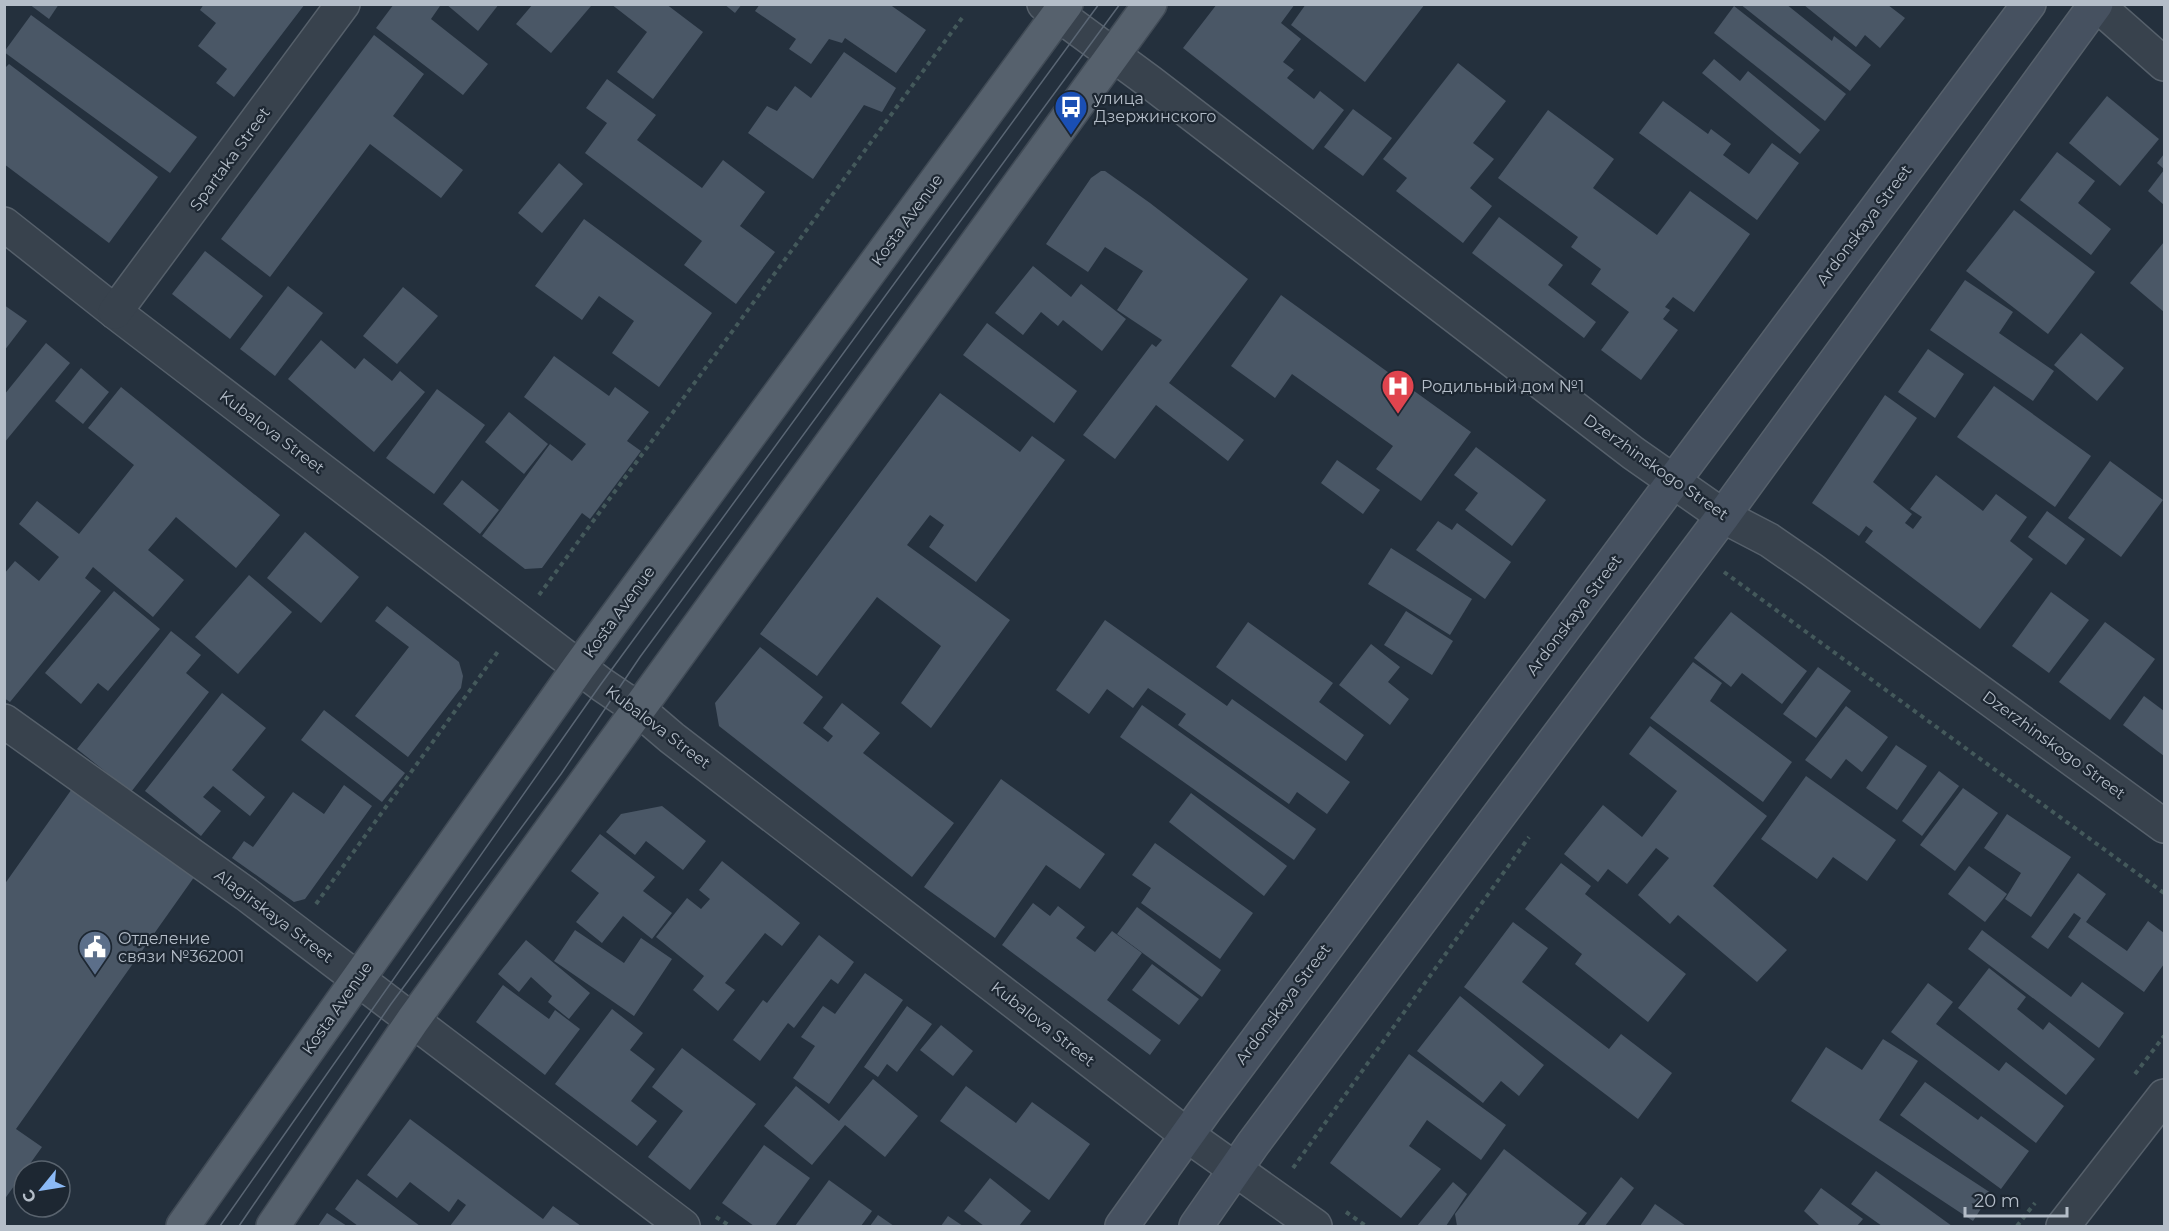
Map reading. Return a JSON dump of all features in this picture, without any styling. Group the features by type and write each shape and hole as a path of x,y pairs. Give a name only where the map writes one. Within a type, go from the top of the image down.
{"main road":[{"path":"273,1227 413,1020 1150,4"},
{"name":"Ardonskaya Street","path":"1122,1227 1187,1135 2029,4"},
{"path":"1196,1227 1236,1170 1723,516 2096,4"},
{"name":"Kosta Avenue","path":"183,1227 579,667 1056,8"}],"street":[{"name":"Spartaka Street","path":"115,312 343,4"},
{"path":"2096,4 2164,64"},
{"name":"Dzerzhinskogo Street","path":"1056,8 1112,55 1674,481 1723,516 1769,540 1811,569 2164,826"},
{"name":"Kubalova Street","path":"4,224 115,312 579,667 638,709 672,738 1187,1135 1236,1170 1326,1216"},
{"name":"Alagirskaya Street","path":"4,721 246,894 683,1227"},
{"path":"2063,1227 2164,1096"}],"path":[{"path":"313,907 519,620 962,18"},
{"path":"1719,569 2164,893"},
{"path":"1290,1172 1533,831"},
{"path":"1326,1216 1366,1227"}],"building":[{"path":"29,4 59,4 49,19"},
{"path":"204,4 305,4 234,97 216,83 227,69 198,46 216,23 200,10"},
{"path":"394,4 438,4 440,6 431,19 488,64 463,95 376,28"},
{"path":"446,4 499,4 478,31"},
{"path":"533,4 589,4 591,6 551,53 516,24"},
{"path":"611,4 666,4 703,32 653,99 617,72 647,32"},
{"path":"724,4 742,4 735,13"},
{"path":"760,4 889,4 926,30 896,73 845,38 842,43 829,39 811,64 789,49 796,39 755,11"},
{"path":"1217,4 1295,4 1281,23 1301,39 1283,62 1294,70 1287,78 1314,99 1320,91 1344,110 1313,150 1183,48"},
{"path":"1306,4 1425,4 1365,82 1291,25"},
{"path":"1740,4 1786,4 1832,41 1834,36 1871,65 1850,91"},
{"path":"1804,5 1888,5 1905,18 1880,48 1865,35 1856,47"},
{"path":"1734,6 1846,94 1825,121 1714,33"},
{"path":"31,15 197,137 170,173 4,52"},
{"path":"374,35 424,74 393,116 463,170 441,198 370,144 270,277 221,239"},
{"path":"844,52 896,88 882,112 864,105 813,179 748,133 767,106 777,111 795,86 811,98"},
{"path":"1714,59 1740,81 1748,71 1820,130 1800,154 1702,73"},
{"path":"1458,63 1506,101 1473,143 1494,159 1470,188 1492,206 1463,243 1396,191 1407,178 1383,159"},
{"path":"9,64 158,177 109,243 4,164 4,69"},
{"path":"607,79 656,115 637,140 702,188 723,160 765,192 740,226 775,252 736,304 684,265 702,241 585,153 607,123 586,108"},
{"path":"2107,96 2159,139 2120,186 2069,143"},
{"path":"1663,101 1708,134 1711,129 1731,144 1723,155 1749,174 1772,143 1799,163 1757,220 1639,133"},
{"path":"1353,109 1392,138 1363,176 1324,147"},
{"path":"1548,110 1614,159 1593,188 1657,235 1690,191 1750,234 1694,312 1673,297 1665,307 1670,310 1663,319 1678,330 1641,380 1601,350 1629,312 1591,284 1601,269 1571,247 1578,237 1498,178"},
{"path":"2057,152 2095,181 2078,203 2111,229 2091,255 2020,200"},
{"path":"2164,154 2164,169 2157,163"},
{"path":"559,163 583,184 542,233 518,213"},
{"path":"2164,170 2164,205 2148,191"},
{"path":"1105,171 1150,203 1248,279 1169,383 1244,440 1228,461 1156,405 1115,459 1083,435 1152,344 1156,347 1162,340 1117,310 1143,271 1105,247 1088,272 1046,244 1091,178"},
{"path":"2014,210 2095,272 2048,334 1966,271"},
{"path":"1499,217 1563,265 1548,285 1596,322 1584,338 1472,253"},
{"path":"584,219 712,313 659,387 612,353 634,321 599,296 582,320 535,286"},
{"path":"2164,242 2164,312 2130,283"},
{"path":"205,251 263,296 230,339 172,294"},
{"path":"1033,266 1071,297 1081,284 1126,319 1102,351 1063,320 1058,326 1041,312 1023,335 995,313"},
{"path":"1965,280 2013,312 1999,333 2054,371 2033,401 1930,330"},
{"path":"288,286 323,313 275,376 240,349"},
{"path":"403,287 438,316 397,364 363,336"},
{"name":"Родильный дом №1","path":"1281,295 1471,432 1421,501 1376,469 1393,446 1292,374 1275,398 1231,366"},
{"path":"4,305 27,321 4,351"},
{"path":"987,323 1077,391 1054,423 963,355"},
{"path":"2081,333 2124,368 2097,401 2054,365"},
{"path":"321,340 355,369 364,358 392,381 400,371 425,392 374,452 288,379"},
{"path":"46,343 70,363 4,443 4,395"},
{"path":"1928,349 1964,374 1935,418 1898,392"},
{"path":"554,356 609,396 615,387 649,412 627,441 641,451 590,519 582,513 542,568 525,569 482,536 550,444 572,461 586,444 524,397"},
{"path":"81,368 109,392 83,424 55,401"},
{"path":"1994,386 2091,456 2055,507 1957,437"},
{"path":"121,387 280,515 236,568 176,517 148,550 184,580 153,617 93,567 85,578 101,591 10,702 4,698 4,574 15,561 39,581 59,557 19,524 37,501 79,534 134,465 88,428"},
{"path":"437,389 485,425 434,494 386,458"},
{"path":"940,393 1020,452 1032,436 1065,460 976,582 929,547 944,525 930,515 907,545 1010,620 931,728 901,703 941,646 877,597 817,676 760,634"},
{"path":"1885,395 1917,418 1873,482 1912,514 1905,523 1913,529 1922,517 1910,509 1936,475 1983,511 1996,494 2027,517 2010,541 2033,559 1980,629 1865,542 1873,531 1866,526 1859,536 1812,503"},
{"path":"509,412 548,444 524,474 485,442"},
{"path":"1476,447 1546,500 1512,546 1465,510 1478,493 1454,475"},
{"path":"1337,460 1380,490 1363,514 1321,483"},
{"path":"2110,461 2163,500 2121,557 2068,518"},
{"path":"462,480 499,510 480,534 443,504"},
{"path":"2047,511 2085,539 2066,565 2028,537"},
{"path":"1438,521 1452,530 1457,523 1511,562 1485,599 1416,550"},
{"path":"305,532 359,577 321,623 267,578"},
{"path":"1391,548 1472,599 1450,635 1368,584"},
{"path":"249,575 292,612 238,674 195,637"},
{"path":"114,591 160,629 108,691 98,683 81,704 45,673"},
{"path":"2051,592 2089,620 2049,673 2012,646"},
{"path":"387,606 459,662 463,676 461,688 408,757 355,716 409,647 375,621"},
{"path":"1406,611 1453,641 1432,675 1384,645"},
{"path":"1731,612 1807,671 1782,704 1742,673 1731,687 1694,658"},
{"path":"1105,620 1227,706 1232,699 1350,782 1327,814 1297,792 1289,804 1178,725 1186,714 1148,688 1133,708 1107,689 1089,714 1056,690"},
{"path":"1248,622 1333,683 1319,702 1364,735 1346,761 1216,667"},
{"path":"2105,622 2155,659 2110,720 2059,682"},
{"path":"171,631 201,655 186,673 209,692 131,792 77,749"},
{"path":"1371,644 1400,667 1388,682 1409,699 1390,725 1339,685"},
{"path":"760,647 823,697 803,723 828,742 833,736 823,728 842,703 880,733 863,753 954,823 912,877 719,726 715,703"},
{"path":"1693,662 1722,683 1710,701 1792,762 1763,802 1650,718"},
{"path":"1818,667 1851,691 1816,738 1783,714"},
{"path":"222,693 266,728 232,770 265,797 250,816 213,786 203,797 221,811 201,836 145,791"},
{"path":"2144,696 2164,711 2164,756 2123,725"},
{"path":"1142,705 1316,829 1294,860 1120,737"},
{"path":"1846,706 1888,737 1862,772 1846,759 1831,779 1805,760"},
{"path":"324,710 405,773 382,802 301,740"},
{"path":"1650,726 1767,816 1713,886 1787,950 1757,982 1678,915 1670,924 1638,895 1669,858 1656,848 1627,884 1608,869 1598,882 1564,854 1603,805 1642,837 1677,791 1629,754"},
{"path":"1896,745 1927,766 1897,810 1866,788"},
{"path":"1939,771 1959,786 1922,836 1902,821"},
{"path":"1806,776 1896,840 1867,881 1833,857 1817,879 1761,839"},
{"path":"1001,779 1105,854 1080,889 1046,865 995,938 924,887"},
{"path":"344,785 372,806 305,899 294,902 232,858 244,841 253,847 293,792 324,814"},
{"path":"74,786 197,873 16,1129 42,1147 33,1159 12,1159 12,1189 4,1200 4,885"},
{"path":"1963,788 1998,813 1955,871 1920,845"},
{"path":"1191,793 1287,866 1264,896 1169,822"},
{"path":"662,806 706,841 683,870 646,841 635,855 606,832 621,814"},
{"path":"2007,814 2071,857 2031,917 2005,899 2021,873 1984,848"},
{"path":"600,834 655,877 643,891 672,913 652,939 623,916 602,943 576,922 599,893 571,871"},
{"path":"1155,843 1253,913 1220,959 1141,903 1151,888 1132,875"},
{"path":"722,861 800,923 782,946 765,933 725,983 735,990 718,1011 693,990 704,976 656,937 687,898 701,909 710,899 699,890"},
{"path":"1561,863 1591,886 1585,894 1686,974 1648,1022 1575,964 1582,954 1525,909"},
{"path":"1969,866 2007,894 1985,922 1948,894"},
{"path":"2078,873 2106,894 2086,922 2127,951 2148,921 2164,933 2164,964 2144,992 2068,937 2081,918 2074,913 2048,949 2031,937"},
{"path":"1033,903 1050,916 1058,906 1085,927 1076,938 1095,952 1112,931 1142,953 1107,1000 1161,1040 1150,1055 1002,945"},
{"path":"1137,907 1221,970 1202,997 1117,934"},
{"path":"1513,922 1548,948 1522,982 1609,1049 1621,1034 1672,1073 1638,1119 1464,987"},
{"path":"575,930 624,963 641,938 672,959 634,1016 554,961"},
{"path":"1982,930 2071,997 2082,982 2124,1013 2099,1048 1968,949"},
{"path":"819,935 854,962 838,984 831,979 794,1028 788,1023 760,1061 733,1040 763,1000 767,1003"},
{"path":"526,940 590,993 569,1019 548,1002 552,996 531,977 519,992 498,974"},
{"path":"1152,964 1199,999 1179,1025 1132,990"},
{"path":"1989,968 2026,997 2017,1009 2043,1030 2049,1022 2095,1059 2066,1095 1958,1008"},
{"path":"865,973 903,1000 829,1104 793,1078 815,1046 801,1037 823,1006 835,1014"},
{"path":"1928,983 1953,1002 1936,1024 1999,1071 2006,1062 2064,1106 2036,1143 1891,1032"},
{"path":"503,985 549,1019 555,1010 580,1029 545,1075 476,1022"},
{"path":"1460,996 1544,1065 1519,1096 1501,1081 1483,1103 1417,1051"},
{"path":"907,1006 932,1024 897,1072 887,1064 878,1077 864,1067"},
{"path":"612,1009 643,1033 630,1050 655,1069 631,1101 657,1121 637,1146 555,1084"},
{"path":"941,1025 973,1051 953,1076 920,1050"},
{"path":"1883,1039 1918,1061 1879,1120 1991,1193 1973,1221 1791,1101 1826,1047 1862,1070"},
{"path":"682,1048 756,1104 690,1190 648,1157 683,1111 652,1087"},
{"path":"1409,1054 1506,1125 1481,1160 1427,1120 1409,1146 1441,1169 1401,1218 1330,1163"},
{"path":"873,1079 918,1116 885,1157 845,1125 812,1165 764,1126 796,1086 839,1121"},
{"path":"1925,1082 1978,1120 1981,1116 2029,1151 2001,1189 1900,1115"},
{"path":"966,1086 1016,1123 1032,1102 1090,1144 1049,1200 940,1121"},
{"path":"410,1119 543,1219 553,1206 581,1226 450,1226 466,1205 458,1199 449,1212 410,1182 397,1198 367,1175"},
{"path":"764,1145 810,1178 775,1226 754,1226 722,1203"},
{"path":"1504,1149 1587,1213 1577,1226 1457,1226 1455,1214"},
{"path":"1876,1171 1952,1226 1882,1226 1851,1204"},
{"path":"1621,1177 1634,1188 1605,1226 1584,1226"},
{"path":"990,1178 1031,1211 1019,1226 984,1226 964,1211"},
{"path":"357,1179 420,1226 358,1226 335,1209"},
{"path":"829,1180 872,1211 861,1226 795,1226"},
{"path":"1453,1182 1467,1194 1446,1226 1417,1226"},
{"path":"1821,1188 1863,1219 1857,1226 1820,1226 1804,1211"},
{"path":"1655,1204 1686,1226 1640,1226"},
{"path":"327,1213 347,1226 318,1226"},
{"path":"878,1215 894,1226 870,1226"},
{"path":"948,1216 963,1226 941,1226"}],"tram line":[{"path":"220,1226 601,684 1099,4"},
{"path":"239,1226 391,1004 561,774 640,657 1120,4"}],"place":[{"name":"улица Дзержинского","path":"1071,136"},
{"name":"Родильный дом №1","path":"1398,415"},
{"name":"Отделение связи №362001","path":"95,976"}]}
